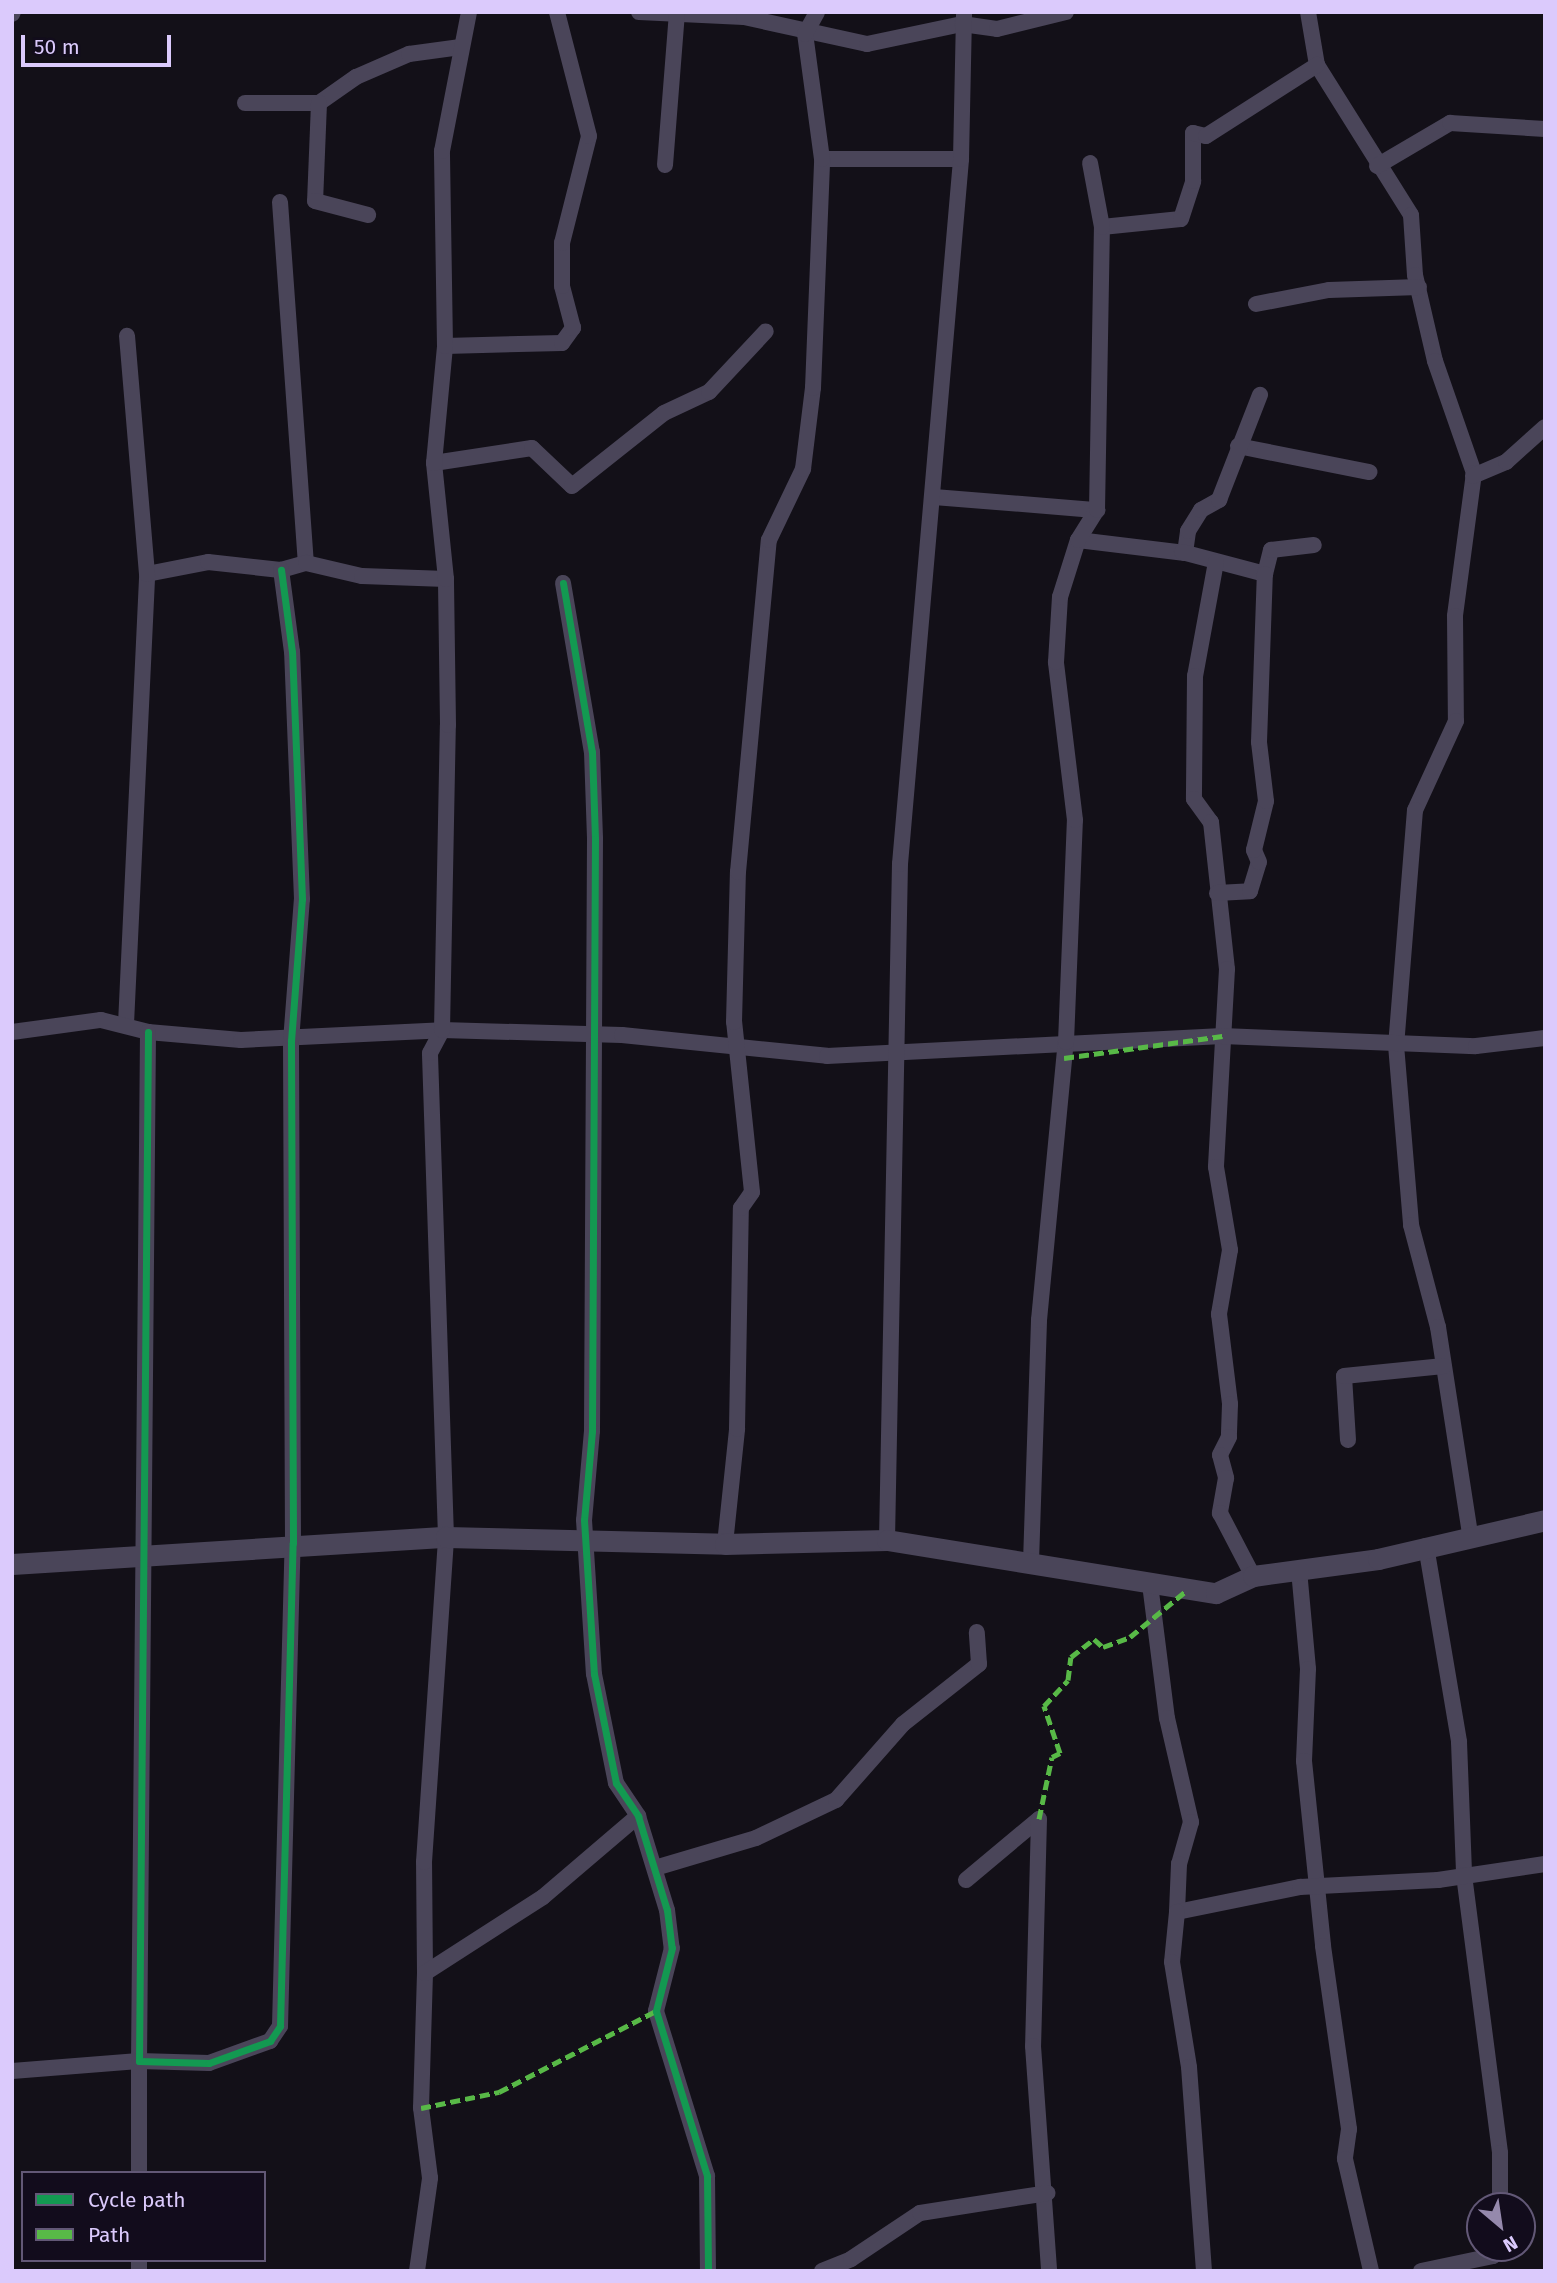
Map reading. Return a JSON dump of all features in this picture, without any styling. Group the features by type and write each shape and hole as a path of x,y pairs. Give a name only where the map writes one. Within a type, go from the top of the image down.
{"street":[{"path":"416,2271 430,2178 421,2108 425,1973 424,1862 446,1537 430,1054 442,1030 446,579 434,463 445,346 442,151 469,12"},
{"path":"445,346 562,343 573,328 562,286 562,243 589,136 557,12"},
{"path":"639,12 744,17 805,34 867,44 963,18 997,29 1066,12"},
{"path":"725,1544 737,1429 741,1208 752,1192 739,1048 738,872 754,652 769,540 803,469 813,388 822,159 805,34 817,12"},
{"path":"1310,13 1317,65 1377,166 1412,215 1419,287 1444,392 1473,476 1455,616 1456,721 1415,810 1396,1045 1411,1225 1444,1366 1469,1534"},
{"path":"665,165 677,14"},
{"path":"887,1540 901,864 961,159 963,18"},
{"path":"245,103 319,103 356,77 409,54 461,47"},
{"path":"1102,227 1181,219 1192,181 1193,133 1206,135 1317,65"},
{"path":"319,103 314,201 368,215"},
{"path":"1377,166 1450,123 1545,129"},
{"path":"822,159 961,159"},
{"path":"1031,1562 1039,1320 1066,1042 1075,820 1056,662 1060,597 1078,540 1097,510 1102,227 1090,163"},
{"path":"280,202 306,563"},
{"path":"1256,304 1329,290 1419,287"},
{"path":"434,463 532,448 561,482 572,486 664,412 709,392 766,331"},
{"path":"126,1024 147,574 127,335"},
{"path":"1182,552 1201,510 1219,500 1260,395"},
{"path":"1473,476 1506,462 1545,427"},
{"path":"1238,446 1369,472"},
{"path":"934,497 1097,510"},
{"path":"1078,540 1182,552 1265,574"},
{"path":"1217,893 1250,891 1259,862 1254,850 1266,801 1259,742 1265,574 1271,550 1314,545"},
{"path":"147,574 208,562 281,570 306,563 362,576 446,579"},
{"path":"1216,562 1195,676 1194,799 1211,822 1227,969 1222,1036 1225,1074 1216,1167 1230,1250 1219,1314 1230,1404 1229,1437 1220,1455 1226,1478 1220,1513 1253,1576"},
{"path":"12,2071 139,2061 209,2063 270,2041 280,2026 293,1543 291,1041 302,899 292,652 281,570"},
{"path":"563,583 592,752 588,1541 598,1699 616,1783 638,1816 655,1867 672,1948 656,2011 707,2176 708,2271"},
{"path":"12,1032 101,1020 126,1024 148,1032 291,1041 442,1030 591,1036 827,1056 1222,1036 1396,1045 1545,1038"},
{"path":"139,2171 144,1779 139,1554 148,1032"},
{"path":"1348,1440 1344,1376 1444,1366"},
{"path":"12,1564 293,1543 446,1537 725,1544 887,1540 933,1552 1031,1562 1216,1593 1253,1576 1426,1546 1469,1534 1545,1520"},
{"path":"1426,1546 1459,1742 1464,1875 1500,2153 1500,2192"},
{"path":"1299,1570 1308,1669 1304,1760 1349,2129 1345,2159 1371,2271"},
{"path":"1150,1584 1167,1718 1191,1822 1179,1864 1172,1962 1189,2067 1204,2271"},
{"path":"655,1867 757,1838 836,1800 904,1724 979,1664 977,1632"},
{"path":"425,1973 543,1897 638,1816"},
{"path":"966,1880 1039,1819 1033,2046 1047,2193 1049,2271"},
{"path":"1177,1912 1320,1886 1464,1875 1545,1864"},
{"path":"822,2271 853,2265 920,2213 1047,2193"},
{"path":"1421,2271 1466,2262"}],"marked path":[{"path":"1064,1058 1222,1036"},
{"path":"1039,1819 1052,1757 1060,1753 1044,1706 1068,1680 1071,1657 1094,1639 1103,1647 1130,1637 1186,1591"},
{"path":"421,2108 499,2092 656,2011"}],"cycle path":[{"path":"148,1032 139,2061 209,2063 270,2041 280,2026 293,1543 291,1041 302,899 292,652 281,570"},
{"path":"563,583 592,752 595,839 592,1431 584,1520 594,1674 616,1783 638,1816 667,1910 672,1948 656,2011 707,2176 708,2271"}]}
